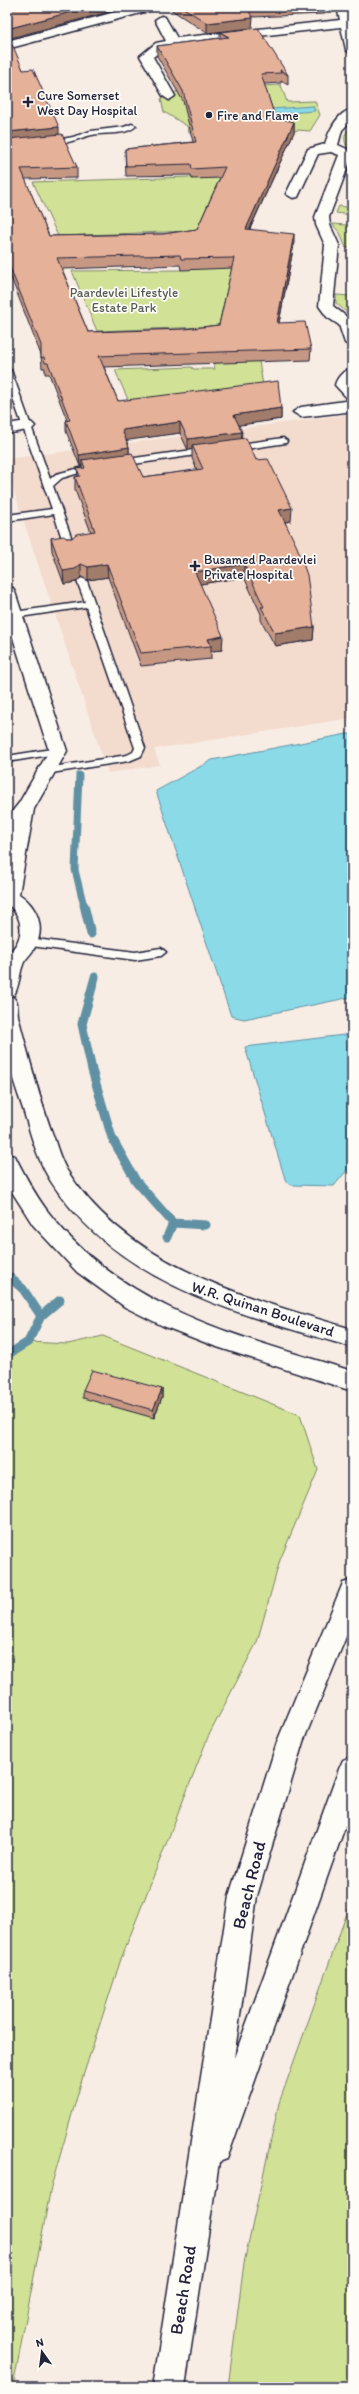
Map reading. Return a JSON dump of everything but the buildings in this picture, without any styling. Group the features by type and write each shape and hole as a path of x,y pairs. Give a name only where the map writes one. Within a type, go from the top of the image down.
{"street":[{"path":"7,45 148,7"},
{"path":"343,7 352,50"},
{"path":"161,20 173,42"},
{"path":"169,96 146,56 160,46 173,42 347,23"},
{"path":"330,148 336,129 352,112"},
{"path":"294,194 313,152 330,148 344,152 346,157 322,217 322,226 331,238 332,245 325,301 329,311 346,323 352,343"},
{"path":"352,373 344,380 343,385 352,395"},
{"path":"301,412 352,405"},
{"path":"7,429 27,426"},
{"path":"7,592 11,615 58,751 26,806 7,830"},
{"path":"7,990 11,962 28,942 32,932 30,918 22,906 8,895 26,806"},
{"name":"W.R. Quinan Boulevard","path":"7,1003 8,1016 40,1131 57,1173 82,1208 134,1253 184,1283 255,1310 352,1338"},
{"path":"7,1162 15,1180 42,1224 93,1274 145,1308 227,1342 352,1381"},
{"name":"Beach Road","path":"169,2387 176,2333 200,2193 243,1896 290,1742 352,1591"},
{"name":"Beach Road","path":"200,2193 352,1769"}],"lane":[{"path":"44,142 74,139 92,133 126,129 132,126"},
{"path":"7,370 70,548"},
{"path":"48,485 52,480 69,473 108,465 283,441"},
{"path":"7,518 58,511"},
{"path":"45,771 129,758 139,751 140,744 82,581"},
{"path":"11,615 90,604"},
{"path":"7,759 58,751"},
{"path":"28,942 135,956 161,952"}],"shaded area":[{"name":"Busamed Paardevlei Private Hospital","path":"352,414 352,718 154,749 160,765 108,773 15,495 7,469 7,459"}],"green space":[{"name":"Paardevlei Lifestyle Estate Park","path":"281,85 287,102 315,101 320,115 310,131 297,130 294,132 225,221 256,343 263,385 129,402 115,370 192,367 193,369 215,369 204,327 97,331 72,271 181,270 191,231 58,236 33,182 192,177 192,179 196,135 189,132 187,126 164,112 161,99 180,90"},
{"path":"352,126 352,156 347,148 345,137 346,133"},
{"path":"339,206 352,208 352,248 346,248 340,233 332,224 347,225 351,215 336,213"},
{"path":"352,286 352,317 336,303 336,295 350,296"},
{"path":"103,1336 300,1415 318,1470 280,1560 257,1642 208,1737 121,1959 83,2076 51,2187 13,2387 7,2387 7,1355 28,1342 68,1344"},
{"path":"352,1899 352,2387 228,2387 244,2263 279,2103"}],"water":[{"path":"313,106 315,111 274,114 272,109"},
{"path":"352,734 352,997 244,1019 231,1016 156,791 212,760"},
{"path":"352,1034 352,1164 334,1186 292,1185 286,1182 245,1047"}],"waterway":[{"path":"79,775 75,870 84,906"},
{"path":"84,905 91,934"},
{"path":"95,977 82,1024 92,1070 112,1138 136,1181 173,1223"},
{"path":"167,1237 173,1223"},
{"path":"173,1223 206,1225"},
{"path":"7,1275 23,1289 41,1316"},
{"path":"41,1316 60,1300"},
{"path":"7,1355 28,1342 41,1316"}],"place":[{"name":"Cure Somerset West Day Hospital","path":"28,102"},
{"name":"Fire and Flame","path":"209,115"},
{"name":"Busamed Paardevlei Private Hospital","path":"195,566"}]}
